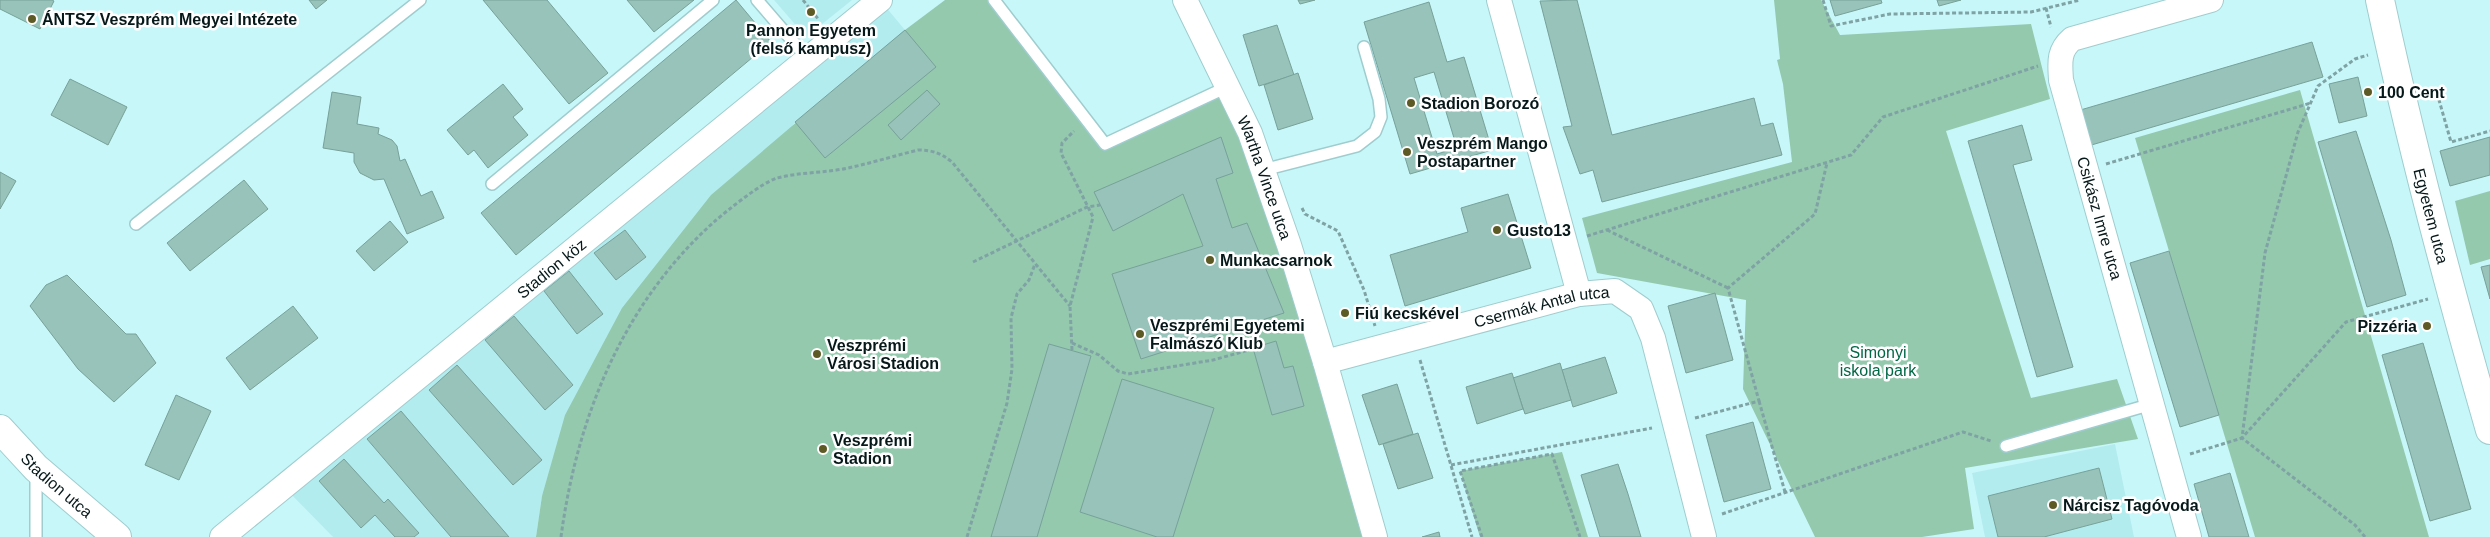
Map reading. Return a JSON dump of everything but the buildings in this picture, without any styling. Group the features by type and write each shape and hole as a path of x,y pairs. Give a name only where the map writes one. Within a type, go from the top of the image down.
{"street":[{"name":"Stadion köz","path":"222,537 880,0"},
{"name":"Wartha Vince utca","path":"1185,0 1250,133 1289,246 1325,362 1375,537"},
{"path":"1499,0 1579,294"},
{"path":"2060,59 2065,45 2072,39 2211,0"},
{"name":"Egyetem utca","path":"2380,0 2402,101 2451,293 2490,430"},
{"name":"Csikász Imre utca","path":"2060,59 2061,80 2189,537"},
{"name":"Csermák Antal utca","path":"1325,362 1579,294 1616,291 1641,309 1653,338 1702,529"},
{"name":"Stadion utca","path":"0,429 36,468 117,537"}],"lane":[{"path":"136,224 420,0"},
{"path":"492,184 713,0"},
{"path":"757,0 808,59"},
{"path":"994,0 1105,144 1227,87"},
{"path":"1263,170 1357,146 1375,132 1382,117 1379,99 1364,47"},
{"path":"2006,446 2152,404"},
{"path":"36,468 36,537"}],"path":[{"path":"1822,0 1831,26 1890,14 2031,12 2080,0"},
{"path":"1565,243 1851,155 1883,117 2060,59 2046,8"},
{"path":"2242,438 2265,253 2298,132 2318,86 2355,59 2391,50"},
{"path":"2437,93 2451,142 2490,131"},
{"path":"2086,170 2312,102"},
{"path":"1072,350 1070,306 1093,217 1061,153 1062,143 1066,137 1088,121"},
{"path":"562,537 575,457 588,414 610,360 634,317 672,265 702,232 738,203 776,178 847,169 918,150 930,150 942,154 952,162 1070,306"},
{"path":"973,262 1087,206 1100,205"},
{"path":"1302,206 1305,214 1338,231 1364,290 1382,347"},
{"path":"1607,230 1728,288"},
{"path":"967,537 1007,403 1012,369 1011,318 1017,294 1029,280 1036,264"},
{"path":"2168,461 2242,438 2346,322 2451,293"},
{"path":"1072,343 1100,355 1118,371 1128,374 1213,360 1250,350"},
{"path":"1417,351 1472,537"},
{"path":"1759,401 1785,492"},
{"path":"1702,529 1785,492 1963,432 2006,446"},
{"path":"2242,438 2356,524 2365,537"},
{"path":"1482,537 1460,471 1552,454 1580,537"}],"shaded area":[{"name":"Pannon Egyetem (felső kampusz)","path":"774,0 852,0 806,37"},
{"path":"880,0 905,30 795,122 542,496 536,537 333,537 284,487"},
{"name":"Nárcisz Tagóvoda","path":"2115,444 2134,537 1985,537 1972,473"}],"green space":[{"path":"945,0 993,0 1105,144 1227,85 1375,537 536,537 542,496 565,415 622,308 711,195 905,30"},
{"name":"Simonyi iskola park","path":"1774,0 1821,0 1840,35 2031,24 2050,99 1946,131 2031,398 2117,379 2138,439 1965,468 1974,529 1922,537 1815,537 1743,389 1746,300 1597,273 1582,218 1792,162 1783,84 1777,60 1780,59"},
{"path":"2300,90 2429,537 2255,537 2135,138"},
{"path":"2490,191 2490,259 2470,265 2455,201"},
{"path":"1562,452 1588,537 1480,537 1460,471"}],"place":[{"name":"Pannon Egyetem (felső kampusz)","path":"811,12"},
{"name":"ÁNTSZ Veszprém Megyei Intézete","path":"32,19"},
{"name":"100 Cent","path":"2368,92"},
{"name":"Stadion Borozó","path":"1411,103"},
{"name":"Veszprém Mango Postapartner","path":"1407,152"},
{"name":"Gusto13","path":"1497,230"},
{"name":"Munkacsarnok","path":"1210,260"},
{"name":"Fiú kecskével","path":"1345,313"},
{"name":"Pizzéria","path":"2427,326"},
{"name":"Veszprémi Egyetemi Falmászó Klub","path":"1140,334"},
{"name":"Veszprémi Városi Stadion","path":"817,354"},
{"name":"Veszprémi Stadion","path":"823,449"},
{"name":"Nárcisz Tagóvoda","path":"2053,505"}]}
